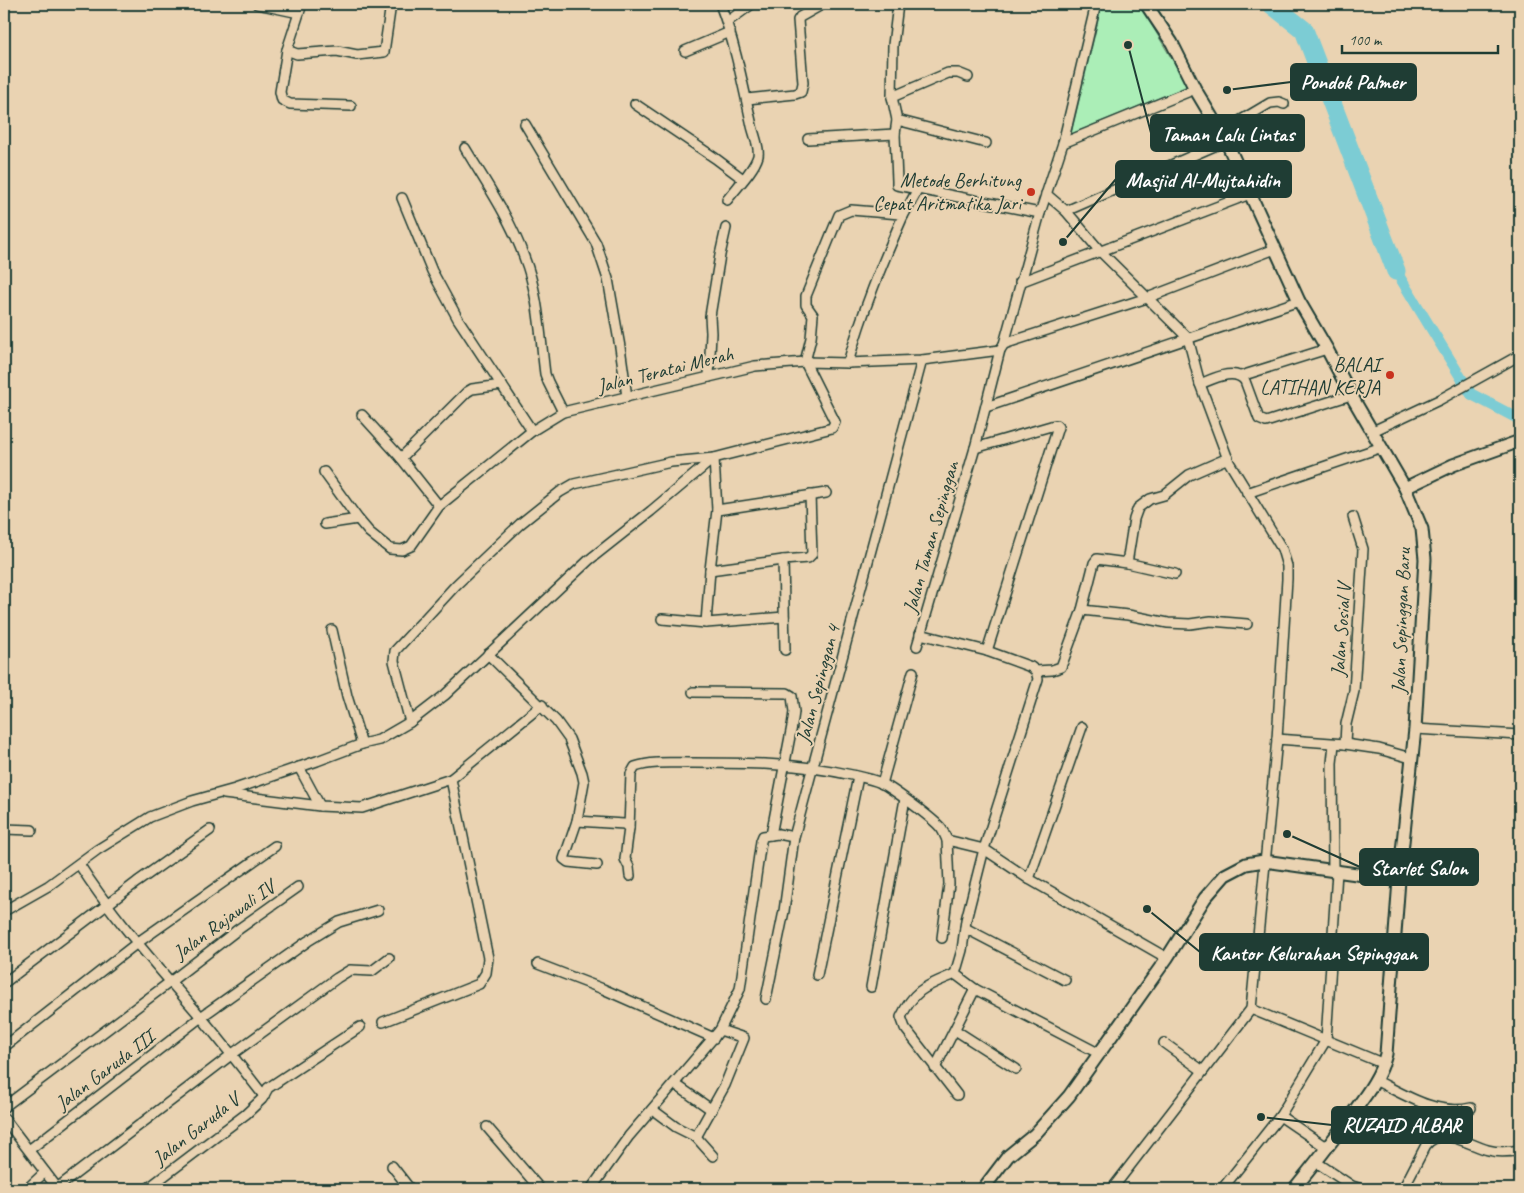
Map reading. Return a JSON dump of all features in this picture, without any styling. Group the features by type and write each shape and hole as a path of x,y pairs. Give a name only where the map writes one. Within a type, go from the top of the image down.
{"street":[{"path":"257,4 299,13"},
{"path":"302,4 287,50 280,92 282,100 290,104 351,106"},
{"path":"287,50 297,54 337,51 358,55 384,52 390,4"},
{"path":"720,4 747,99 759,153 754,167 742,179 727,200"},
{"path":"685,51 728,27 752,4"},
{"path":"747,99 801,92 803,83 798,20 823,4"},
{"path":"898,4 893,44 892,97 897,120 894,134 897,185 1040,213"},
{"name":"Jalan Taman Sepinggan","path":"1036,671 1031,667 988,651 920,634 975,448 1040,213 1064,143 1096,4"},
{"name":"Jalan Sepinggan Baru","path":"1146,4 1172,44 1195,89 1224,137 1299,301 1351,395 1406,488 1422,529 1425,559 1415,729 1399,880 1386,1054 1384,1064 1375,1080 1316,1162 1294,1189"},
{"path":"892,97 948,73 958,73 968,77"},
{"path":"1064,143 1195,89"},
{"path":"1066,211 1224,137 1270,102 1284,104"},
{"path":"635,104 715,158 742,179"},
{"path":"897,120 986,143"},
{"path":"525,124 596,243 608,279 627,396"},
{"path":"808,139 894,134"},
{"path":"465,148 506,217 525,258 536,302 545,374 563,412"},
{"path":"848,363 869,296 903,216 918,189"},
{"path":"1046,194 1066,211 1100,251 1188,338 1200,384 1228,458 1247,493 1282,548 1287,566 1277,739 1251,1009 1112,1189"},
{"path":"1020,282 1250,194"},
{"path":"402,198 432,271 454,311 532,431"},
{"path":"410,722 394,661 394,651 456,585 520,524 560,492 574,484 671,462 714,458 835,426 835,422 805,362 811,338 813,315 806,305 806,296 839,214 851,210 900,214 903,216"},
{"path":"709,377 712,333 710,316 726,228"},
{"name":"Jalan Teratai Merah","path":"358,519 369,532 390,550 402,550 411,546 439,506 532,431 563,412 754,366 805,362 848,363 922,360 1002,347 1147,298 1275,249"},
{"path":"986,407 1299,301"},
{"path":"1241,376 1327,350"},
{"path":"1373,432 1440,400 1520,355"},
{"name":"Jalan Sepinggan 4","path":"766,999 784,911 794,837 922,360"},
{"path":"1200,384 1219,377 1236,374 1241,376 1245,381 1259,419 1266,422 1351,395"},
{"path":"402,458 467,392 472,389 502,385"},
{"path":"362,415 402,458 439,506"},
{"path":"975,448 1058,426 988,651"},
{"path":"1406,488 1453,465 1518,442"},
{"path":"1247,493 1382,447"},
{"path":"706,623 717,510 714,458"},
{"path":"4,911 32,896 98,850 150,817 192,801 379,740 410,722 445,695 589,560 714,458"},
{"path":"1126,563 1134,519 1138,508 1150,499 1164,495 1189,475 1228,458"},
{"path":"324,472 358,519 325,524"},
{"path":"717,510 826,493"},
{"path":"710,570 808,558 812,554 810,495"},
{"name":"Jalan Sosial V","path":"1345,744 1345,729 1354,691 1362,580 1363,550 1353,517"},
{"path":"956,974 984,849 1038,679 1036,671 1052,670 1061,667 1082,610 1094,563 1097,559 1126,563 1175,574"},
{"path":"783,560 784,650"},
{"path":"1082,610 1128,615 1168,623 1190,624 1211,621 1247,624"},
{"path":"662,619 706,623 784,617"},
{"path":"332,630 347,696 362,744"},
{"path":"918,646 920,634"},
{"path":"488,654 542,705 569,739 584,782 577,821 564,859 568,862 597,865"},
{"path":"882,784 913,672"},
{"path":"693,692 787,693 792,696 794,712 771,835"},
{"path":"218,794 320,806 362,808 451,779 542,705"},
{"path":"1029,879 1082,727"},
{"path":"1415,729 1520,735"},
{"path":"1277,739 1345,744 1379,749 1411,758"},
{"path":"1222,1189 1280,1116 1326,1040 1335,872 1332,763 1334,744"},
{"path":"630,876 629,867 624,859 629,828 631,774 635,767 656,763 730,763 784,765 831,770 882,784 905,799 940,827 949,841 949,884 942,938"},
{"path":"299,767 320,806"},
{"path":"818,975 858,776"},
{"path":"383,1022 479,984 486,973 488,958 451,779"},
{"path":"872,987 905,799"},
{"path":"577,821 624,824 629,828"},
{"path":"4,830 32,830"},
{"path":"4,983 137,882 210,830"},
{"path":"591,1189 629,1136 720,1030 740,988 760,841 763,836 778,834 794,837"},
{"path":"949,841 984,849 1029,879 1167,958"},
{"path":"4,1047 137,943 275,846"},
{"path":"983,1189 1008,1156 1035,1134 1069,1096 1167,958 1205,898 1224,875 1246,864 1264,862 1399,880"},
{"path":"79,864 107,905 137,943 201,1017 264,1096"},
{"name":"Jalan Rajawali IV","path":"4,1107 298,887"},
{"name":"Jalan Garuda III","path":"29,1150 201,1017 327,928 356,916 378,910"},
{"path":"965,928 1066,980"},
{"path":"4,1118 7,1129 29,1150 58,1188 231,1055 346,972 350,970 372,971 389,958"},
{"path":"538,964 603,989 714,1038"},
{"path":"956,974 975,989 1100,1054"},
{"path":"956,974 921,989 909,1002 901,1017 905,1028 957,1095"},
{"path":"935,1068 975,989"},
{"path":"1251,1009 1384,1064"},
{"name":"Jalan Garuda V","path":"147,1189 246,1114 264,1096 268,1088 360,1027"},
{"path":"696,1137 725,1085 744,1038 720,1030"},
{"path":"955,1030 1016,1069"},
{"path":"1164,1043 1203,1071"},
{"path":"1375,1080 1414,1100 1434,1107 1449,1111 1471,1108"},
{"path":"675,1084 712,1110"},
{"path":"653,1110 696,1137 713,1156"},
{"path":"1280,1116 1326,1148"},
{"path":"487,1127 540,1189"},
{"path":"1403,1189 1426,1145 1431,1139 1437,1137 1453,1137 1498,1152 1520,1150"},
{"path":"1316,1162 1352,1186 1361,1189"},
{"path":"392,1166 410,1189"},
{"path":"27,1189 45,1172"}],"green space":[{"path":"1102,4 1139,4 1188,86 1071,134"}],"waterway":[{"path":"1271,4 1304,30 1396,271"},
{"path":"1396,271 1471,394 1520,421"}],"place":[{"name":"Taman Lalu Lintas","path":"1128,45"},
{"name":"Pondok Palmer","path":"1227,90"},
{"name":"Metode Berhitung Cepat Aritmatika Jari","path":"1031,192"},
{"name":"Masjid Al-Mujtahidin","path":"1063,242"},
{"name":"BALAI LATIHAN KERJA","path":"1390,375"},
{"name":"Starlet Salon","path":"1287,834"},
{"name":"Kantor Kelurahan Sepinggan","path":"1147,909"},
{"name":"RUZAID ALBAR","path":"1261,1117"}]}
